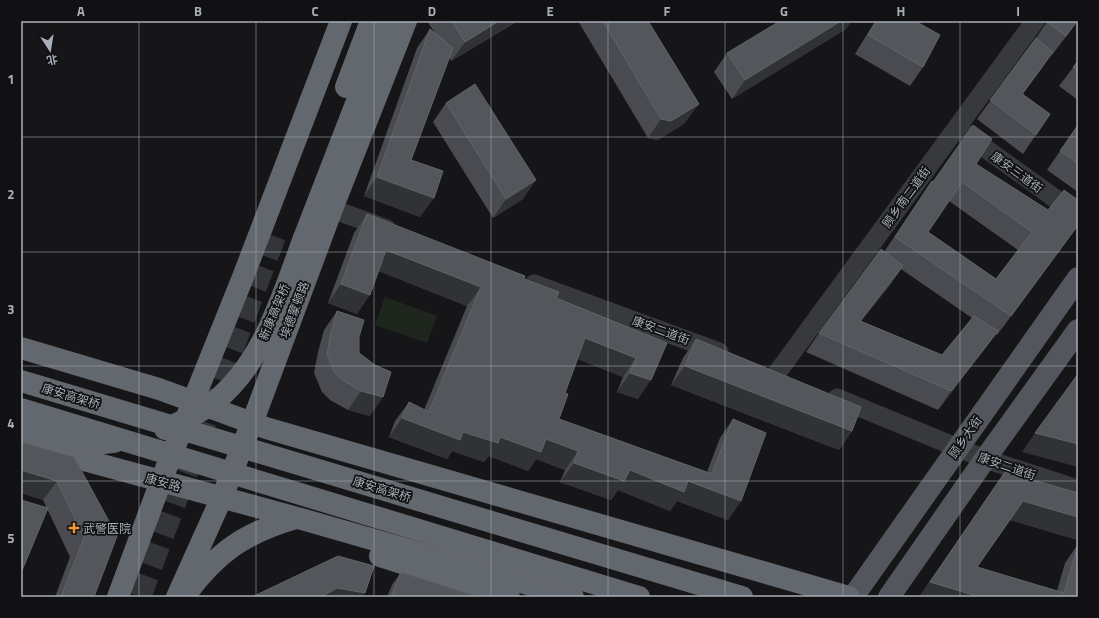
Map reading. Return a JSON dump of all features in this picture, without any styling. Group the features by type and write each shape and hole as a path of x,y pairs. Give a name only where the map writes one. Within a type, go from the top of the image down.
{"highway":[{"path":"119,597 161,481 240,284 341,21"},
{"path":"356,21 285,230 371,21"},
{"name":"新康高架桥","path":"21,431 55,441 79,444 106,444 122,441 161,430 178,423 213,402 228,388 246,367 268,332 388,21"},
{"name":"埃德蒙顿路","path":"177,597 222,497 257,410 332,209 406,21"},
{"path":"21,348 159,389 266,428 848,597"},
{"path":"21,361 141,397 166,401 190,400"},
{"name":"康安高架桥","path":"21,381 742,597"},
{"path":"21,409 639,597"},
{"path":"266,428 285,440 319,456 794,597"},
{"name":"康安路","path":"21,442 442,558 573,597"},
{"path":"184,597 198,578 218,557 233,545 260,530 301,519"},
{"name":"康安路","path":"301,519 352,546 509,597"}],"main road":[{"name":"顾乡大街","path":"853,597 1078,278"},
{"path":"889,597 985,459 1078,330"}],"street":[{"name":"顾乡南二道街","path":"777,373 1035,21"},
{"name":"康安三道街","path":"956,128 1078,216"},
{"path":"332,209 406,236"},
{"name":"康安二道街","path":"517,277 732,356"},
{"name":"康安二道街","path":"820,391 985,459 1078,489"}],"shaded area":[{"path":"385,297 437,316 427,343 375,325"}],"building":[{"path":"452,21 499,21 465,42"},
{"path":"603,21 648,21 699,104 671,121 661,119"},
{"path":"780,21 841,21 745,80 727,53"},
{"path":"877,21 915,21 940,35 923,67 868,35"},
{"path":"1077,21 1066,36 1047,22"},
{"path":"430,29 453,48 411,160 443,171 434,198 377,177"},
{"path":"1036,38 1053,52 1022,94 1050,114 1036,135 990,100"},
{"path":"1078,61 1078,71 1073,67"},
{"path":"475,84 536,180 506,199 446,103"},
{"path":"973,125 992,139 976,164 1048,210 1064,190 1078,200 1078,225 1011,316 895,237 932,181 933,182","holes":["962,182 1032,232 996,279 928,232"]},
{"path":"1078,125 1078,163 1060,151"},
{"path":"367,214 525,276 524,279 559,292 556,298 667,343 651,380 630,373 636,358 585,338 565,393 568,394 559,419 712,474 733,419 766,433 741,501 688,481 684,492 630,470 624,481 574,463 578,451 546,439 541,452 500,437 498,443 463,432 460,440 402,418 409,402 429,412 481,287 386,250 370,295 341,284"},
{"path":"881,249 903,266 860,321 942,355 974,316 998,331 951,391 819,333"},
{"path":"337,311 364,320 359,337 359,353 375,365 391,372 383,397 361,391 344,381 335,373 327,354"},
{"path":"696,339 861,407 852,431 685,366"},
{"path":"1078,374 1078,444 1035,433"},
{"path":"21,442 74,457 117,536 94,597 61,597 84,538 57,481 21,470"},
{"path":"1005,472 1078,493 1078,517 1023,501 977,567 1064,593 1078,545 1078,597 980,597 930,582"},
{"path":"21,500 48,508 21,573"},
{"path":"338,556 374,566 365,593 337,588 321,597 252,597"},
{"path":"401,572 479,597 391,597"}],"tunnel":[{"path":"140,597 278,228"}],"place":[{"name":"武警医院","path":"74,528"}]}
